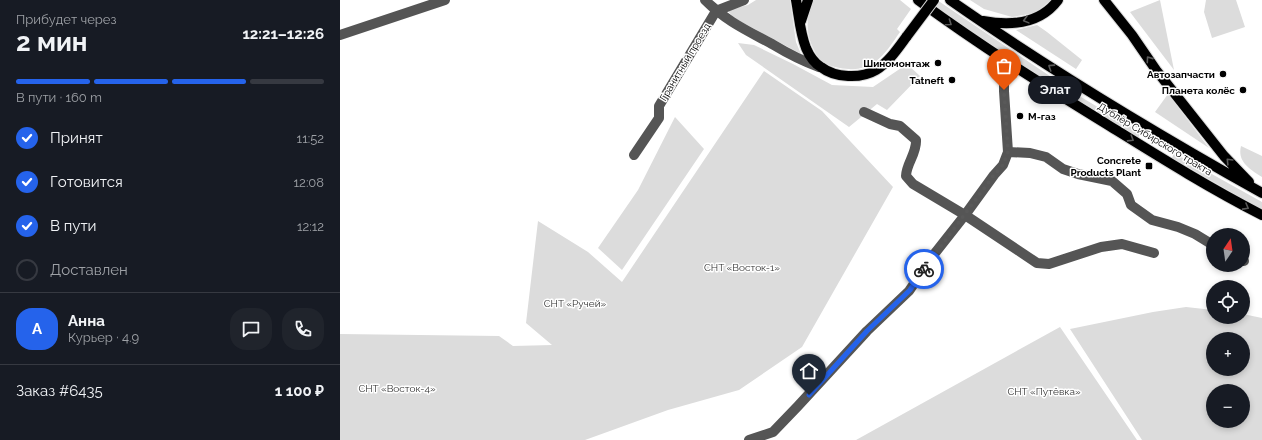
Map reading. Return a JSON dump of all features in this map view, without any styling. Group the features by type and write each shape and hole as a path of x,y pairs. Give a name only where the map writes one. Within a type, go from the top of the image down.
{"main road":[{"path":"796,0 806,48 813,60 819,67 839,74 851,76 875,71 882,65 907,36 934,0"},
{"path":"801,27 802,15 808,0"},
{"name":"Дублёр Сибирского тракта","path":"918,0 1004,61 1187,174 1262,215"},
{"name":"Дублёр Сибирского тракта","path":"950,0 1013,44 1108,103 1259,191"},
{"path":"978,20 1012,24 1026,21 1040,16 1058,0"},
{"path":"1104,0 1132,35 1156,70 1224,156 1259,191"}],"street":[{"path":"340,35 445,0"},
{"path":"705,0 733,24 806,62 819,67"},
{"path":"716,11 744,0"},
{"name":"Гранитный проезд","path":"634,155 659,118 659,106 716,11"},
{"path":"748,440 773,432 867,331 910,290 935,253 1003,165 1008,148 1004,90 1004,61"},
{"path":"864,112 890,124 900,126 916,140 916,146 906,170 906,176 913,184 965,215 1037,263 1049,264 1100,247 1122,244 1154,253"},
{"path":"1008,148 1046,157 1063,169 1112,182 1127,194 1131,205 1152,220 1178,227 1206,241"}],"green space":[{"path":"756,0 790,0 796,42 801,54 734,18 727,10 748,5"},
{"path":"813,0 900,0 911,9 897,29 900,32 879,59 862,68 846,69 822,62 814,50 808,31 808,19"},
{"path":"924,0 937,0 1081,97 1141,133 1138,138 1035,76"},
{"path":"970,0 1051,0 1035,13 1012,17 984,9"},
{"path":"1160,0 1174,70 1130,12"},
{"path":"1206,0 1236,0 1245,27 1212,38 1204,12"},
{"path":"1037,25 1082,60 1076,69 1016,30"},
{"path":"738,43 754,45 832,85 873,87 907,64 920,76 887,110 877,104 849,127 746,55"},
{"path":"764,71 822,111 893,187 802,347 739,390 668,410 585,440 340,440 340,334 499,336 513,346 552,345 526,323 538,221 588,252 622,282"},
{"path":"1168,94 1209,148 1155,112"},
{"path":"675,117 704,149 622,270 598,248 638,190"},
{"path":"1241,146 1262,156 1262,177 1249,168 1243,161 1240,152"},
{"path":"1174,153 1262,202 1262,210 1172,158"},
{"path":"1186,307 1206,309 1206,324 1250,324 1250,315 1262,318 1262,440 1142,440 1070,329 1153,312"},
{"name":"СНТ «Путёвка»","path":"1060,327 1137,440 856,440"}],"way so far":[{"path":"924,269 1003,165 1008,152 1004,90"}],"place":[{"name":"Шиномонтаж","path":"938,63"},
{"name":"Автозапчасти","path":"1223,74"},
{"name":"Tatneft","path":"952,80"},
{"name":"Элат","path":"1004,90"},
{"name":"Планета колёс","path":"1243,90"},
{"name":"М-газ","path":"1020,116"},
{"name":"Concrete Products Plant","path":"1149,166"}],"route":[{"path":"809,395 867,331 910,290 924,269"}],"park label":[{"name":"СНТ «Восток-1»","path":"742,267"},
{"name":"СНТ «Ручей»","path":"575,303"},
{"name":"СНТ «Восток-4»","path":"397,388"}]}
